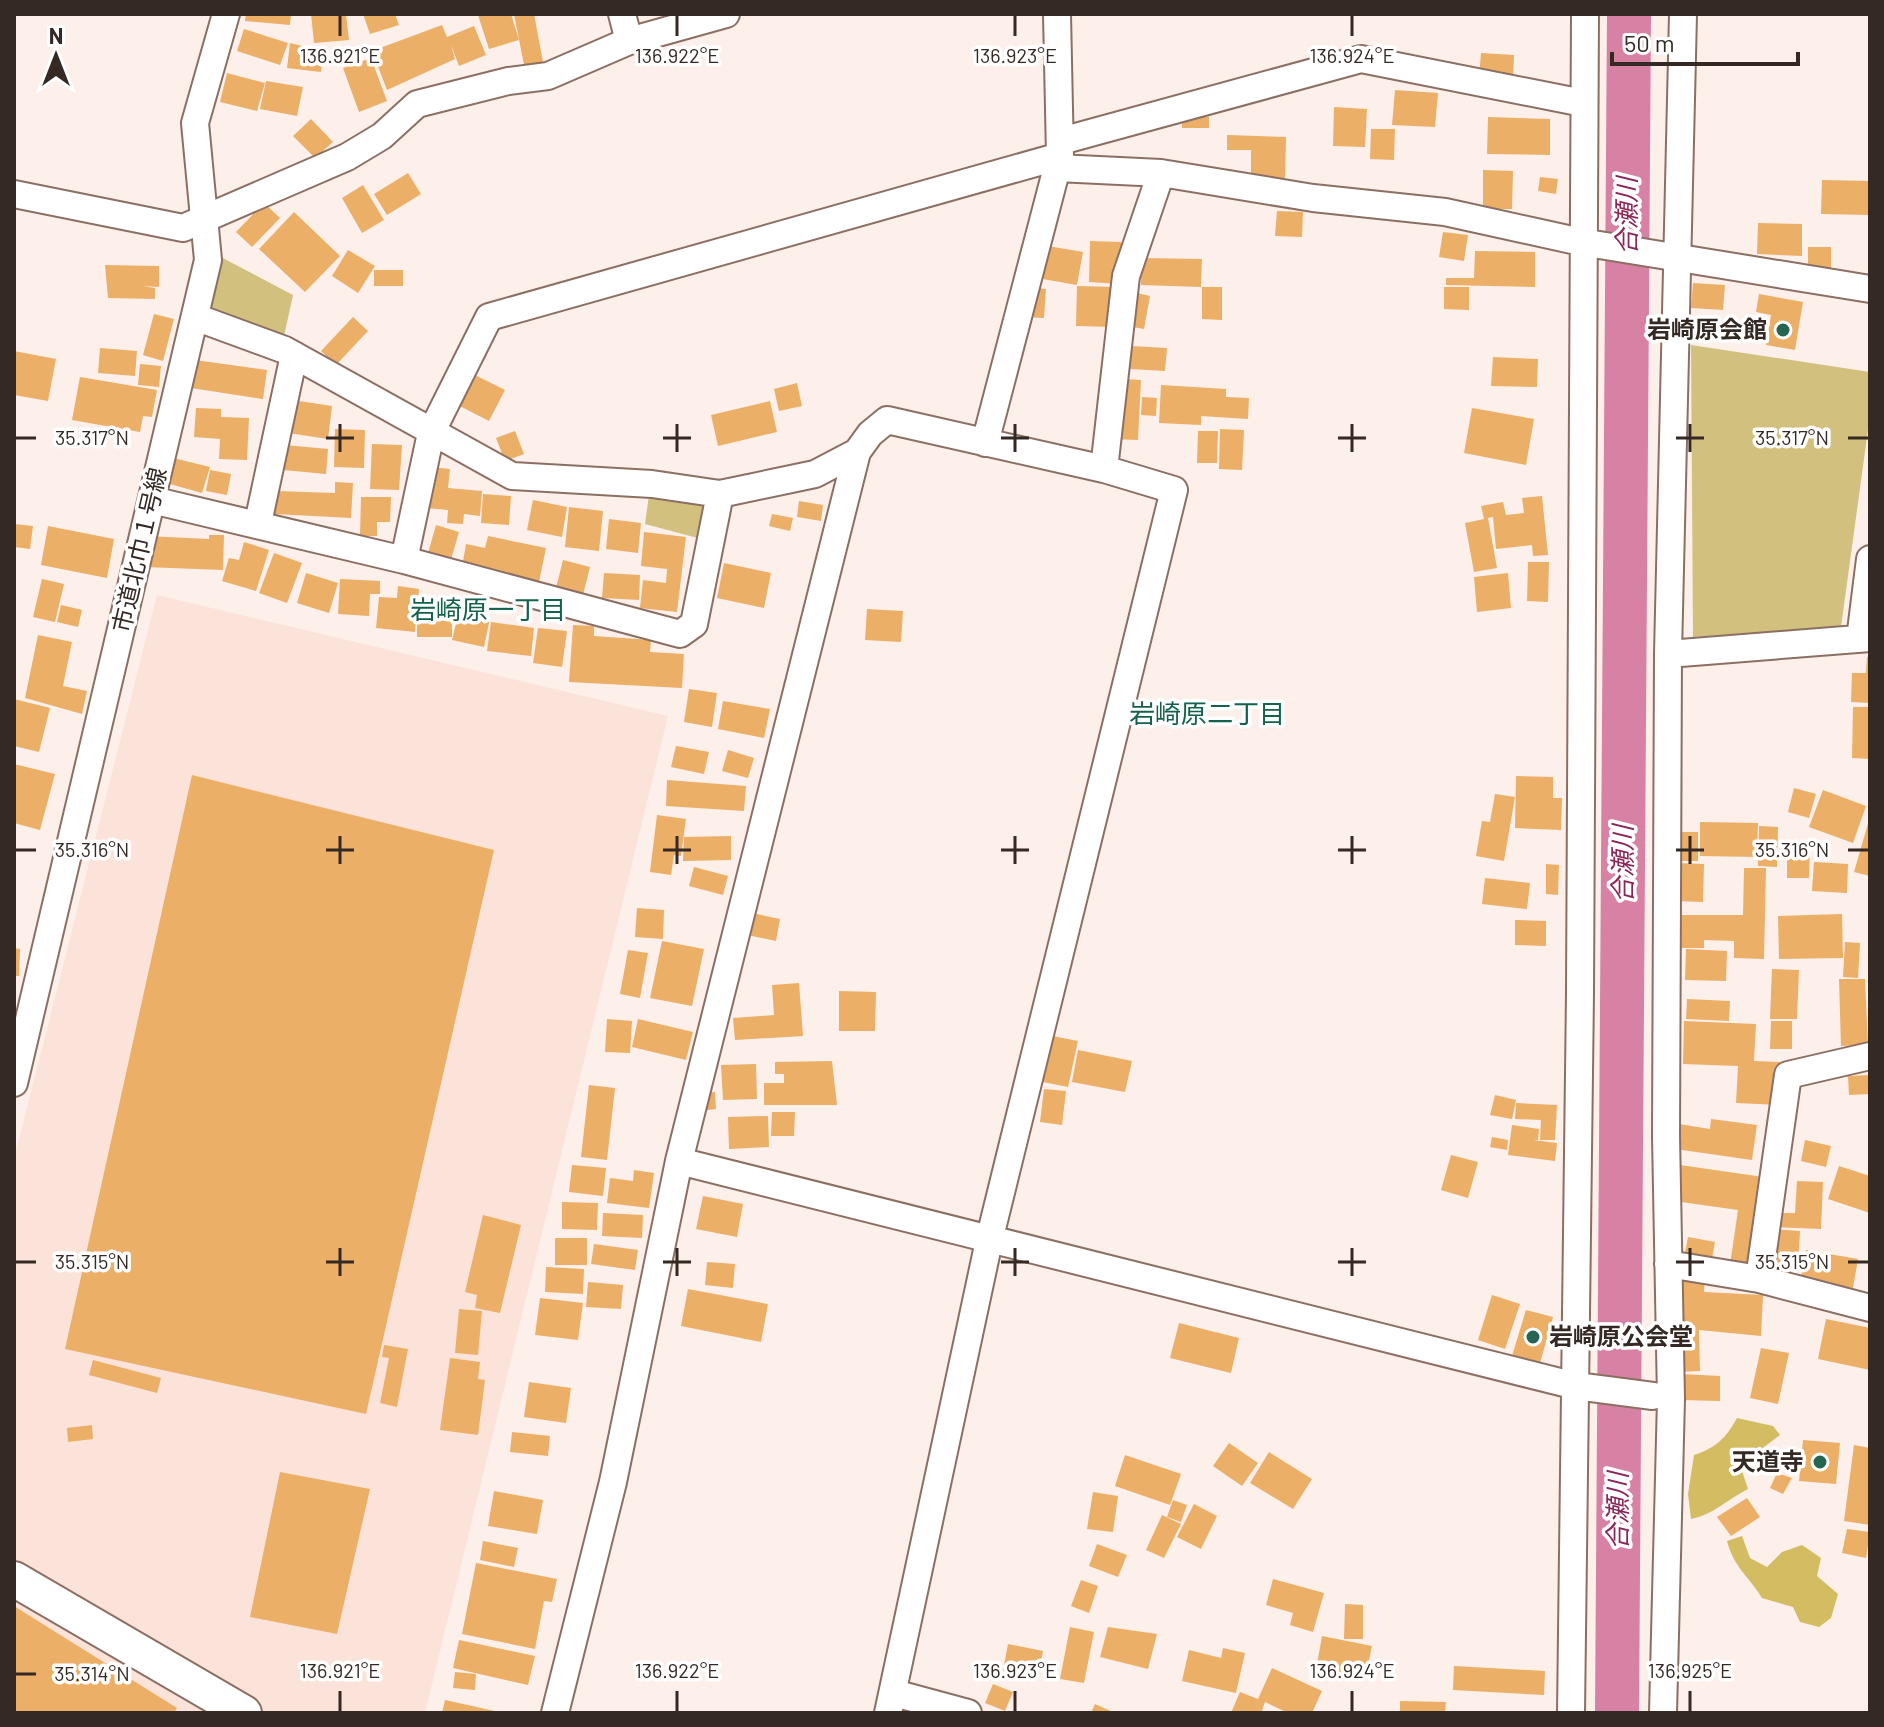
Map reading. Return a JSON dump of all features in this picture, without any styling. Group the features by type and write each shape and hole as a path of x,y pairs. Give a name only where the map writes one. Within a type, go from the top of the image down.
{"main road":[{"path":"14,1579 244,1713"}],"street":[{"name":"市道北巾１号線","path":"14,1083 208,260 195,123 226,14"},
{"path":"622,14 629,41"},
{"path":"14,194 183,228 347,157 382,136 417,104 508,81 548,76 629,41 726,14"},
{"path":"985,443 1059,155 1057,14"},
{"path":"1571,1713 1588,243 1583,103 1585,14"},
{"path":"1663,1713 1671,1399 1668,1264 1668,654 1683,14"},
{"path":"404,560 431,433 489,317 1059,155 1361,59 1583,103"},
{"path":"1059,155 1313,198 1445,212 1588,243 1870,289"},
{"path":"1104,469 1126,276 1161,173"},
{"path":"195,317 294,355 512,476 652,484 720,494 815,474 857,452"},
{"path":"258,523 294,355"},
{"path":"555,1713 613,1482 679,1161 857,452 870,434 887,420 1104,469 1174,490 989,1241 891,1703 968,1713"},
{"path":"152,500 404,560 680,634 694,624 720,494"},
{"path":"1668,654 1865,638 1870,559"},
{"path":"1759,1279 1788,1075 1870,1056"},
{"path":"679,1161 1576,1386 1653,1396"},
{"path":"1668,1264 1759,1279 1870,1308"}],"shaded area":[{"path":"217,255 293,295 283,341 205,311"},
{"path":"1691,345 1870,372 1870,415 1841,627 1693,637"},
{"path":"650,488 713,498 709,541 645,524"},
{"path":"157,595 668,716 425,1713 14,1713 14,1159"},
{"path":"1737,1418 1773,1426 1780,1435 1740,1465 1748,1489 1691,1519 1688,1494 1694,1455 1720,1441"},
{"path":"1742,1536 1750,1558 1767,1567 1782,1552 1802,1545 1821,1558 1817,1576 1838,1594 1831,1618 1819,1627 1800,1622 1793,1607 1762,1598 1737,1565 1727,1541"}],"building":[{"path":"246,14 291,14 290,25 245,21"},
{"path":"311,14 346,14 349,40 314,43"},
{"path":"363,14 395,14 399,25 370,34"},
{"path":"511,14 519,40 489,49 478,15"},
{"path":"514,14 534,14 543,62 524,65"},
{"path":"442,25 447,37 474,26 486,55 459,66 451,45 455,59 387,90 372,51"},
{"path":"244,29 288,43 280,65 237,51"},
{"path":"290,43 323,51 321,72 287,68"},
{"path":"1481,53 1514,55 1513,79 1479,78"},
{"path":"371,58 387,101 359,112 343,68"},
{"path":"227,73 265,83 257,111 220,102"},
{"path":"266,81 303,87 297,116 260,109"},
{"path":"1395,90 1438,93 1435,127 1392,125"},
{"path":"1334,107 1367,109 1365,147 1333,146"},
{"path":"1182,116 1209,117 1209,128 1182,128"},
{"path":"1488,117 1550,119 1550,155 1487,154"},
{"path":"311,119 333,142 315,158 293,136"},
{"path":"1371,129 1395,129 1394,160 1370,159"},
{"path":"1227,135 1286,137 1285,182 1251,182 1251,150 1227,150"},
{"path":"1483,170 1513,171 1512,209 1483,209"},
{"path":"408,173 421,194 387,215 374,194"},
{"path":"1540,177 1558,179 1556,194 1538,191"},
{"path":"1822,180 1870,181 1870,215 1821,214"},
{"path":"363,185 384,220 362,233 342,198"},
{"path":"264,203 280,218 252,247 236,232"},
{"path":"1277,211 1303,212 1302,237 1275,236"},
{"path":"294,212 340,256 305,292 259,249"},
{"path":"1758,223 1802,224 1802,256 1757,254"},
{"path":"1443,232 1468,235 1464,261 1439,257"},
{"path":"1090,241 1121,242 1120,284 1089,282"},
{"path":"1042,245 1083,252 1077,285 1037,278"},
{"path":"1808,247 1831,247 1831,270 1808,269"},
{"path":"348,250 375,266 358,293 332,276"},
{"path":"1475,251 1535,252 1535,287 1446,285 1446,278 1474,278"},
{"path":"1141,258 1202,259 1201,287 1141,285"},
{"path":"105,265 159,266 159,287 143,286 155,288 155,299 108,298"},
{"path":"374,270 403,270 403,286 374,286"},
{"path":"1693,283 1725,285 1723,310 1691,308"},
{"path":"1077,286 1114,287 1113,327 1076,326"},
{"path":"1026,287 1046,289 1044,318 1025,317"},
{"path":"1202,287 1222,287 1222,320 1202,319"},
{"path":"1444,287 1469,287 1469,310 1444,309"},
{"path":"1128,291 1150,296 1144,329 1121,325"},
{"name":"岩崎原会館","path":"1759,294 1803,302 1795,350 1766,345 1771,315 1756,312"},
{"path":"154,314 174,319 163,361 143,355"},
{"path":"353,317 368,331 336,365 321,351"},
{"path":"1131,346 1167,348 1165,371 1130,369"},
{"path":"100,348 137,351 135,376 98,373"},
{"path":"14,351 56,359 48,401 14,395"},
{"path":"1493,357 1538,359 1537,387 1491,386"},
{"path":"195,360 267,370 263,399 191,388"},
{"path":"140,364 161,366 159,387 138,385"},
{"path":"467,371 505,390 489,421 452,402"},
{"path":"80,377 157,390 152,417 143,416 140,432 72,420"},
{"path":"1124,379 1141,380 1138,440 1111,439"},
{"path":"797,383 802,406 779,411 774,389"},
{"path":"1161,385 1226,389 1226,397 1249,398 1248,419 1201,416 1201,425 1159,423"},
{"path":"1142,397 1157,398 1156,416 1141,415"},
{"path":"292,400 332,406 328,439 288,433"},
{"path":"770,401 777,432 718,446 711,415"},
{"path":"196,408 221,409 221,417 249,418 247,460 219,459 220,439 194,437"},
{"path":"1472,408 1534,419 1526,465 1464,453"},
{"path":"335,429 365,430 364,468 334,467"},
{"path":"1220,429 1244,430 1242,470 1219,469"},
{"path":"515,431 524,454 505,461 496,438"},
{"path":"1198,431 1218,431 1217,463 1197,463"},
{"path":"372,444 402,445 399,490 370,489"},
{"path":"285,445 328,449 326,474 283,470"},
{"path":"173,458 210,467 202,493 166,483"},
{"path":"431,467 450,469 448,488 482,491 480,516 464,514 463,524 447,523 448,510 427,508"},
{"path":"210,470 231,474 227,495 206,491"},
{"path":"335,482 353,483 351,518 275,514 276,491 335,493"},
{"path":"483,494 511,496 509,525 481,523"},
{"path":"1542,496 1548,555 1533,556 1532,545 1496,549 1493,517 1488,518 1497,568 1474,572 1465,523 1484,519 1481,506 1503,502 1506,515 1524,513 1522,498"},
{"path":"361,497 391,497 390,522 377,522 377,536 360,536"},
{"path":"533,500 567,507 562,537 527,530"},
{"path":"799,501 823,505 821,521 797,517"},
{"path":"569,507 603,511 599,551 565,547"},
{"path":"772,514 793,518 790,531 769,526"},
{"path":"609,519 641,523 638,553 606,549"},
{"path":"14,524 33,526 30,549 14,547"},
{"path":"436,525 459,532 450,563 427,557"},
{"path":"48,526 114,539 107,578 41,565"},
{"path":"644,532 686,537 677,612 640,608 643,580 666,583 667,569 641,566"},
{"path":"209,535 224,535 223,570 145,567 146,536 209,539"},
{"path":"488,536 546,548 539,582 462,567 466,544 485,548"},
{"path":"244,542 269,550 256,591 222,581 229,558 239,560"},
{"path":"274,553 302,563 287,603 259,593"},
{"path":"563,560 590,567 583,595 556,588"},
{"path":"1528,562 1549,562 1548,602 1527,601"},
{"path":"724,563 771,573 764,608 717,598"},
{"path":"306,573 338,583 329,613 297,603"},
{"path":"604,573 640,575 639,600 602,598"},
{"path":"1508,573 1511,608 1477,612 1474,577"},
{"path":"42,579 64,584 55,622 33,617"},
{"path":"340,579 380,581 380,594 370,594 369,616 338,614"},
{"path":"398,586 419,589 415,632 376,628 379,597 397,598"},
{"path":"61,605 82,610 78,627 57,622"},
{"path":"417,608 452,608 452,637 417,637"},
{"path":"867,609 903,611 901,642 865,640"},
{"path":"459,611 490,618 484,647 452,640"},
{"path":"491,622 534,628 531,656 487,651"},
{"path":"573,625 594,626 594,636 651,640 650,652 684,654 682,688 569,682"},
{"path":"538,628 567,631 562,667 533,663"},
{"path":"38,635 72,642 63,686 87,691 82,714 25,698"},
{"path":"1867,657 1870,657 1870,703 1851,702 1852,673 1866,673"},
{"path":"689,689 717,693 712,727 684,722"},
{"path":"14,699 50,708 39,752 14,746"},
{"path":"723,701 770,709 764,738 718,729"},
{"path":"1853,707 1870,707 1870,759 1852,758"},
{"path":"676,746 709,752 704,774 671,767"},
{"path":"728,750 754,758 748,778 722,771"},
{"path":"14,764 55,774 40,830 14,823"},
{"path":"192,775 494,850 366,1414 65,1349"},
{"path":"1516,776 1553,777 1553,798 1562,798 1561,830 1515,828"},
{"path":"667,780 746,786 744,811 666,806"},
{"path":"1794,788 1816,794 1809,818 1788,812"},
{"path":"1823,790 1866,806 1853,843 1809,827"},
{"path":"1495,794 1515,797 1504,861 1476,856 1482,821 1490,822"},
{"path":"657,815 686,819 681,856 674,855 671,875 650,872"},
{"path":"1870,820 1870,876 1854,872"},
{"path":"1700,822 1758,823 1757,857 1700,856"},
{"path":"1759,826 1778,827 1777,867 1758,866"},
{"path":"1675,832 1698,832 1698,861 1675,861"},
{"path":"731,836 731,860 683,861 684,837"},
{"path":"1787,846 1810,846 1809,878 1787,878"},
{"path":"1814,862 1848,864 1847,893 1812,891"},
{"path":"1676,863 1704,864 1703,902 1674,901"},
{"path":"1546,864 1559,865 1558,895 1546,894"},
{"path":"694,867 728,876 723,895 689,886"},
{"path":"1744,868 1766,868 1764,959 1734,958 1734,941 1704,940 1704,948 1681,948 1681,915 1743,915"},
{"path":"1485,878 1530,883 1527,909 1482,904"},
{"path":"637,908 664,910 663,939 635,937"},
{"path":"747,912 780,919 776,941 742,934"},
{"path":"1842,914 1843,958 1779,959 1778,916"},
{"path":"1515,920 1546,921 1546,946 1515,945"},
{"path":"662,941 704,949 692,1006 650,998"},
{"path":"1845,942 1860,943 1858,978 1843,977"},
{"path":"14,948 20,949 19,976 14,976"},
{"path":"1686,949 1727,951 1726,981 1685,980"},
{"path":"628,950 648,953 640,998 620,994"},
{"path":"1772,969 1799,970 1797,1019 1770,1019"},
{"path":"1839,979 1865,979 1868,1045 1841,1046"},
{"path":"799,983 803,1036 735,1040 733,1018 774,1015 772,985"},
{"path":"839,991 876,992 875,1031 839,1031"},
{"path":"1687,999 1730,1001 1729,1021 1686,1019"},
{"path":"607,1019 632,1021 630,1053 605,1052"},
{"path":"638,1019 693,1032 686,1060 632,1047"},
{"path":"1684,1021 1756,1024 1754,1061 1781,1062 1779,1105 1736,1103 1738,1066 1683,1064"},
{"path":"1771,1021 1792,1021 1792,1049 1770,1049"},
{"path":"1053,1036 1078,1041 1068,1087 1043,1082"},
{"path":"1078,1050 1132,1061 1125,1092 1072,1082"},
{"path":"832,1061 837,1105 764,1105 764,1083 784,1083 784,1074 775,1074 775,1062"},
{"path":"756,1064 757,1099 723,1100 721,1065"},
{"path":"1870,1075 1870,1094 1849,1095 1848,1076"},
{"path":"589,1085 615,1088 607,1160 581,1157"},
{"path":"1044,1089 1066,1091 1062,1125 1040,1122"},
{"path":"715,1092 716,1109 700,1111 698,1094"},
{"path":"1495,1095 1516,1100 1512,1119 1490,1115"},
{"path":"1516,1103 1557,1105 1555,1140 1540,1140 1541,1120 1515,1119"},
{"path":"772,1112 795,1112 794,1136 771,1136"},
{"path":"768,1116 769,1147 729,1149 728,1117"},
{"path":"1711,1119 1757,1125 1752,1160 1675,1149 1679,1124 1710,1129"},
{"path":"1512,1125 1539,1129 1538,1140 1533,1140 1557,1143 1555,1161 1508,1155"},
{"path":"1492,1137 1508,1140 1507,1150 1490,1147"},
{"path":"1805,1140 1831,1146 1826,1167 1801,1161"},
{"path":"1451,1155 1478,1162 1468,1198 1441,1190"},
{"path":"572,1165 606,1168 603,1196 569,1192"},
{"path":"1680,1165 1770,1178 1756,1269 1730,1265 1738,1210 1674,1201"},
{"path":"1839,1166 1870,1176 1870,1213 1828,1199"},
{"path":"634,1170 654,1173 649,1208 607,1203 610,1178 633,1181"},
{"path":"1797,1181 1823,1182 1821,1229 1775,1227 1776,1213 1795,1213"},
{"path":"703,1196 743,1204 737,1237 696,1229"},
{"path":"562,1202 598,1203 597,1230 562,1229"},
{"path":"603,1213 643,1215 642,1238 602,1236"},
{"path":"483,1215 521,1225 500,1313 475,1308 477,1295 465,1292"},
{"path":"1771,1229 1800,1231 1798,1265 1769,1263"},
{"path":"1688,1237 1715,1242 1711,1264 1684,1258"},
{"path":"555,1238 587,1238 587,1265 555,1265"},
{"path":"594,1244 638,1250 635,1270 591,1264"},
{"path":"1806,1250 1858,1259 1853,1288 1801,1278"},
{"path":"707,1262 735,1264 733,1288 705,1285"},
{"path":"546,1267 584,1269 583,1294 545,1292"},
{"path":"1680,1276 1705,1277 1704,1292 1763,1295 1761,1336 1699,1330 1700,1371 1676,1372 1674,1331 1696,1328 1677,1328"},
{"path":"588,1282 623,1285 621,1309 586,1307"},
{"path":"688,1289 768,1304 761,1342 681,1326"},
{"path":"1492,1295 1520,1304 1505,1349 1478,1340"},
{"path":"540,1298 583,1303 578,1340 535,1335"},
{"path":"459,1309 482,1311 478,1355 455,1353"},
{"name":"岩崎原公会堂","path":"1526,1310 1553,1317 1540,1363 1512,1356"},
{"path":"1826,1319 1870,1328 1870,1370 1818,1359"},
{"path":"1179,1323 1239,1338 1231,1373 1170,1358"},
{"path":"384,1345 408,1349 397,1407 380,1403 389,1358 382,1357"},
{"path":"1761,1348 1789,1353 1778,1404 1750,1398"},
{"path":"450,1358 480,1362 478,1379 485,1380 478,1435 440,1430"},
{"path":"93,1360 161,1378 157,1393 89,1375"},
{"path":"1681,1374 1720,1376 1720,1401 1680,1400"},
{"path":"529,1382 571,1388 566,1423 524,1417"},
{"path":"92,1425 93,1439 68,1442 67,1428"},
{"path":"512,1432 550,1436 548,1456 510,1452"},
{"name":"天道寺","path":"1803,1440 1840,1443 1836,1484 1799,1481"},
{"path":"1229,1443 1258,1463 1242,1486 1213,1466"},
{"path":"1854,1445 1870,1448 1870,1525 1844,1521"},
{"path":"1269,1452 1312,1479 1293,1509 1250,1483"},
{"path":"1125,1455 1181,1474 1170,1505 1115,1486"},
{"path":"280,1472 370,1489 337,1634 250,1617"},
{"path":"1777,1473 1792,1478 1783,1494 1770,1488"},
{"path":"494,1491 543,1500 537,1534 488,1526"},
{"path":"1093,1492 1118,1496 1113,1532 1087,1529"},
{"path":"1747,1498 1760,1517 1731,1536 1717,1517"},
{"path":"1173,1500 1187,1505 1181,1522 1167,1517"},
{"path":"1194,1504 1217,1516 1201,1549 1177,1537"},
{"path":"1162,1515 1181,1524 1164,1558 1146,1550"},
{"path":"1847,1529 1870,1532 1866,1558 1842,1553"},
{"path":"483,1541 518,1548 514,1567 480,1560"},
{"path":"1097,1544 1127,1555 1118,1577 1089,1566"},
{"path":"476,1563 557,1579 552,1602 544,1601 535,1649 462,1634"},
{"path":"1273,1579 1324,1593 1313,1632 1290,1625 1293,1613 1266,1605"},
{"path":"1081,1580 1098,1586 1089,1613 1071,1606"},
{"path":"1345,1604 1363,1605 1363,1639 1344,1639"},
{"path":"14,1606 177,1708 174,1713 14,1713"},
{"path":"1070,1627 1094,1632 1084,1683 1060,1679"},
{"path":"1108,1627 1157,1634 1148,1669 1100,1657"},
{"path":"1322,1636 1372,1646 1365,1679 1316,1670"},
{"path":"459,1640 535,1656 528,1685 453,1668"},
{"path":"1008,1644 1043,1651 1038,1678 1003,1671"},
{"path":"1223,1648 1245,1653 1236,1693 1182,1681 1189,1650 1221,1658"},
{"path":"1454,1666 1545,1671 1544,1695 1453,1690"},
{"path":"1272,1668 1322,1691 1312,1713 1288,1713 1265,1702 1261,1713 1231,1713 1240,1692 1258,1699"},
{"path":"455,1672 476,1674 475,1690 453,1688"},
{"path":"993,1684 1013,1692 1005,1711 985,1703"},
{"path":"445,1700 499,1712 499,1713 442,1713"},
{"path":"1400,1701 1446,1702 1445,1713 1400,1713"},
{"path":"1095,1704 1115,1713 1091,1713"}],"waterway":[{"name":"合瀬川","path":"1617,1713 1629,14"}],"place":[{"name":"岩崎原会館","path":"1783,330"},
{"name":"岩崎原公会堂","path":"1533,1337"},
{"name":"天道寺","path":"1820,1462"}],"district":[{"name":"岩崎原一丁目","path":"488,610"},
{"name":"岩崎原二丁目","path":"1207,714"}]}
